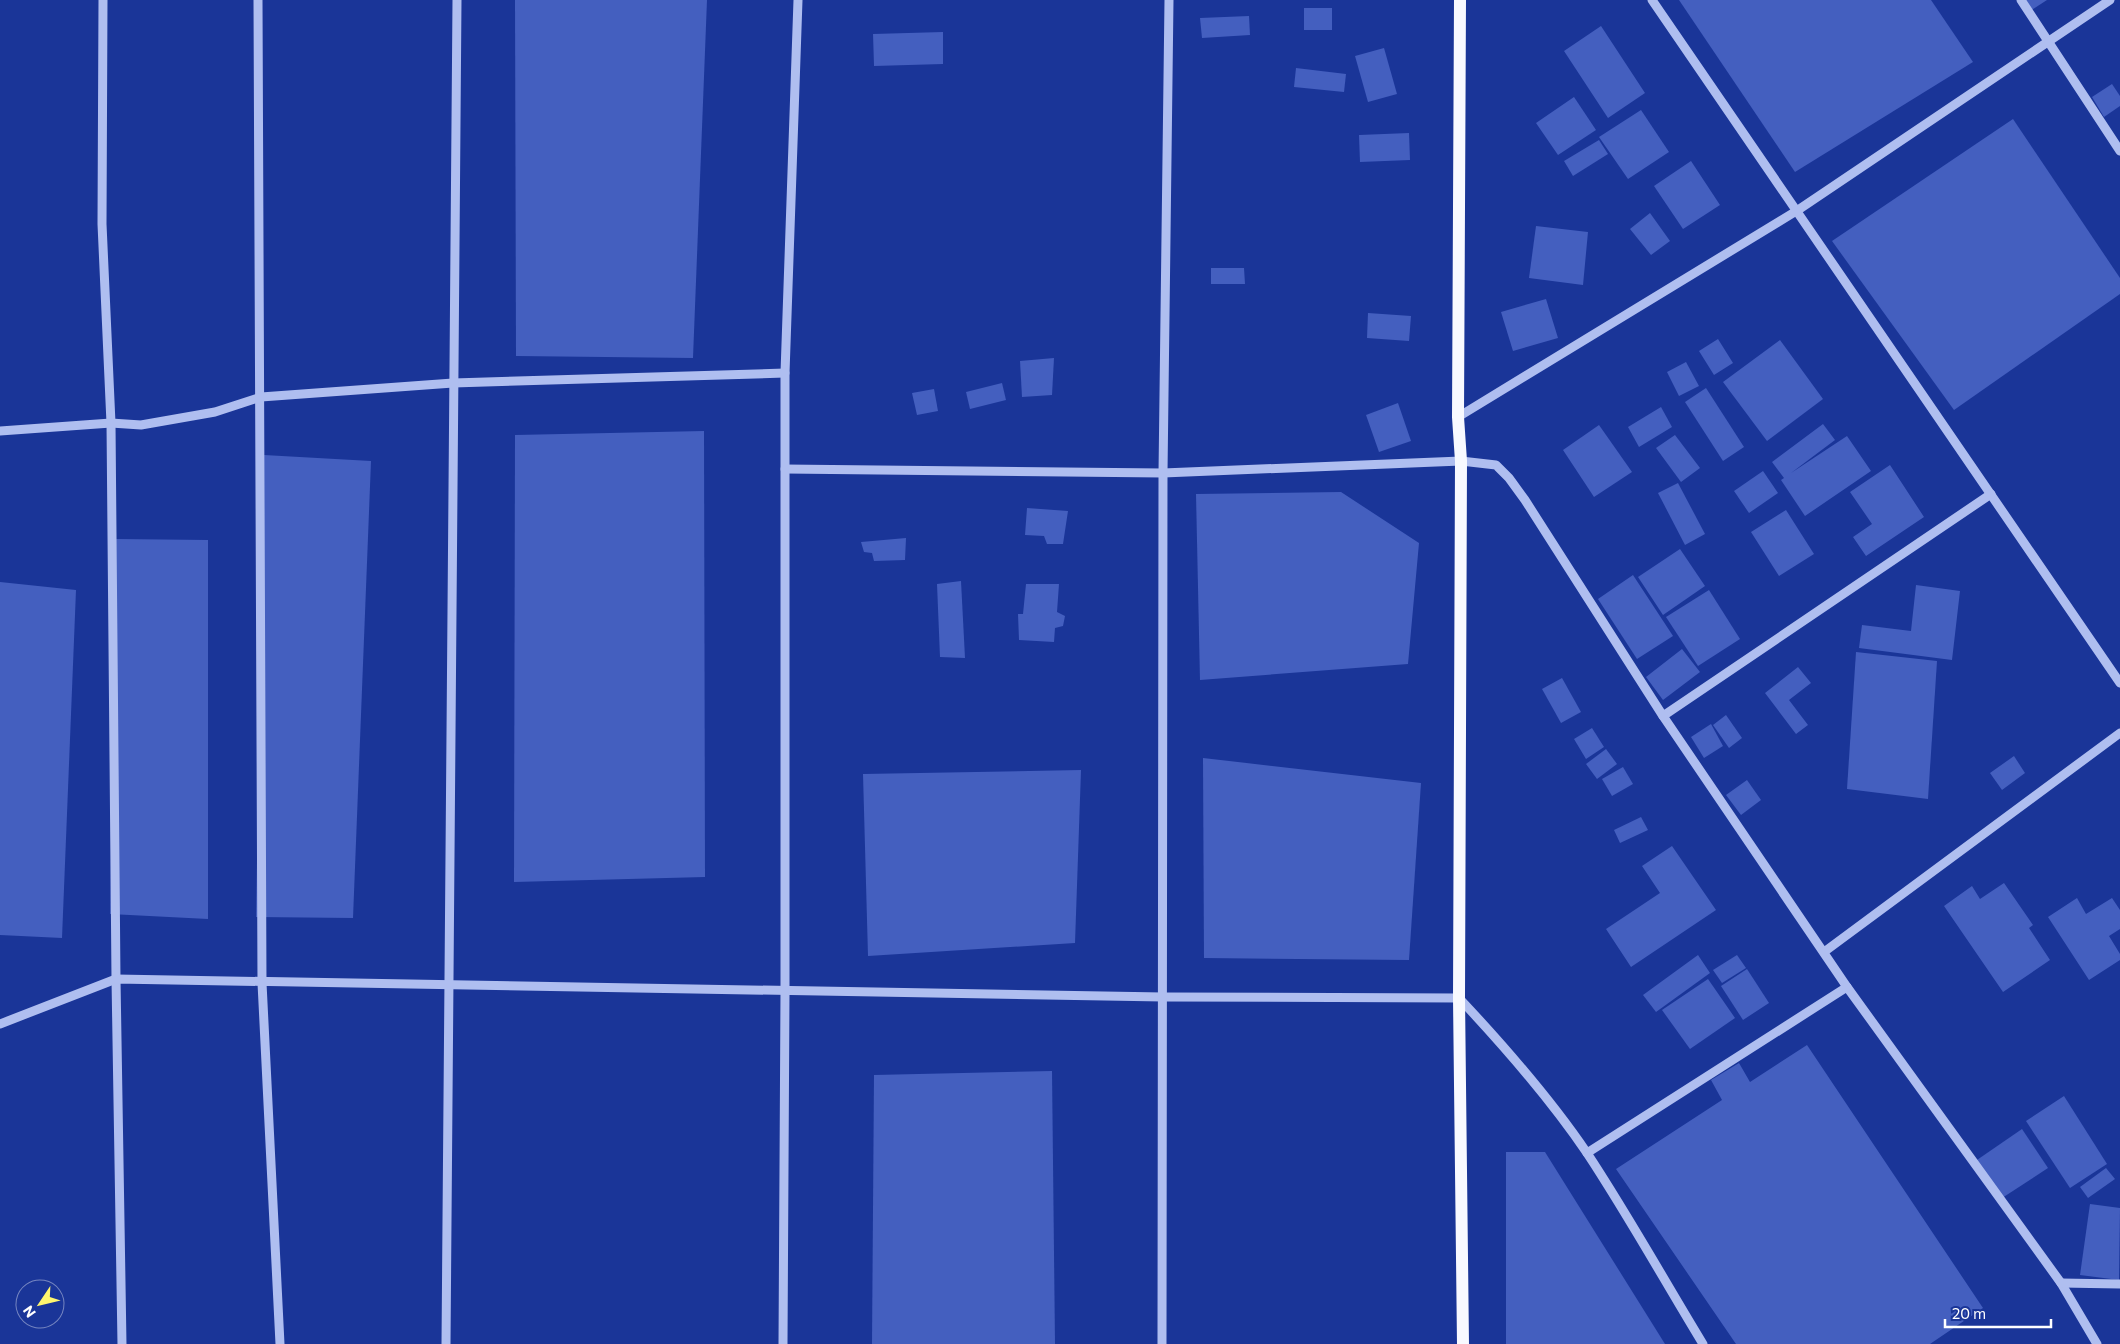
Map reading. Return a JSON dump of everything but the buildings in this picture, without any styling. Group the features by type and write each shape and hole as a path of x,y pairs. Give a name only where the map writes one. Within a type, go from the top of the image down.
{"main road":[{"path":"1460,0 1458,417 1461,462 1459,998 1463,1344"}],"street":[{"path":"103,0 102,224 111,423 116,979 122,1344"},
{"path":"258,0 262,983 280,1344"},
{"path":"446,1344 452,383 457,0"},
{"path":"783,1344 785,373 798,0"},
{"path":"1162,1344 1163,472 1169,0"},
{"path":"1652,0 1798,210 2120,683"},
{"path":"2021,0 2120,152"},
{"path":"1458,417 1798,210 2110,0"},
{"path":"0,431 111,423 141,425 215,412 261,397 452,383 785,373"},
{"path":"785,469 1163,472 1461,462 1496,465 1510,478 1663,716 1847,987 2062,1283 2097,1344"},
{"path":"1663,716 1991,494"},
{"path":"1824,952 2120,733"},
{"path":"0,1024 116,979 1163,997 1459,998 1506,1047 1587,1153 1703,1344"},
{"path":"1587,1153 1847,987"},
{"path":"2062,1283 2120,1284"}]}
